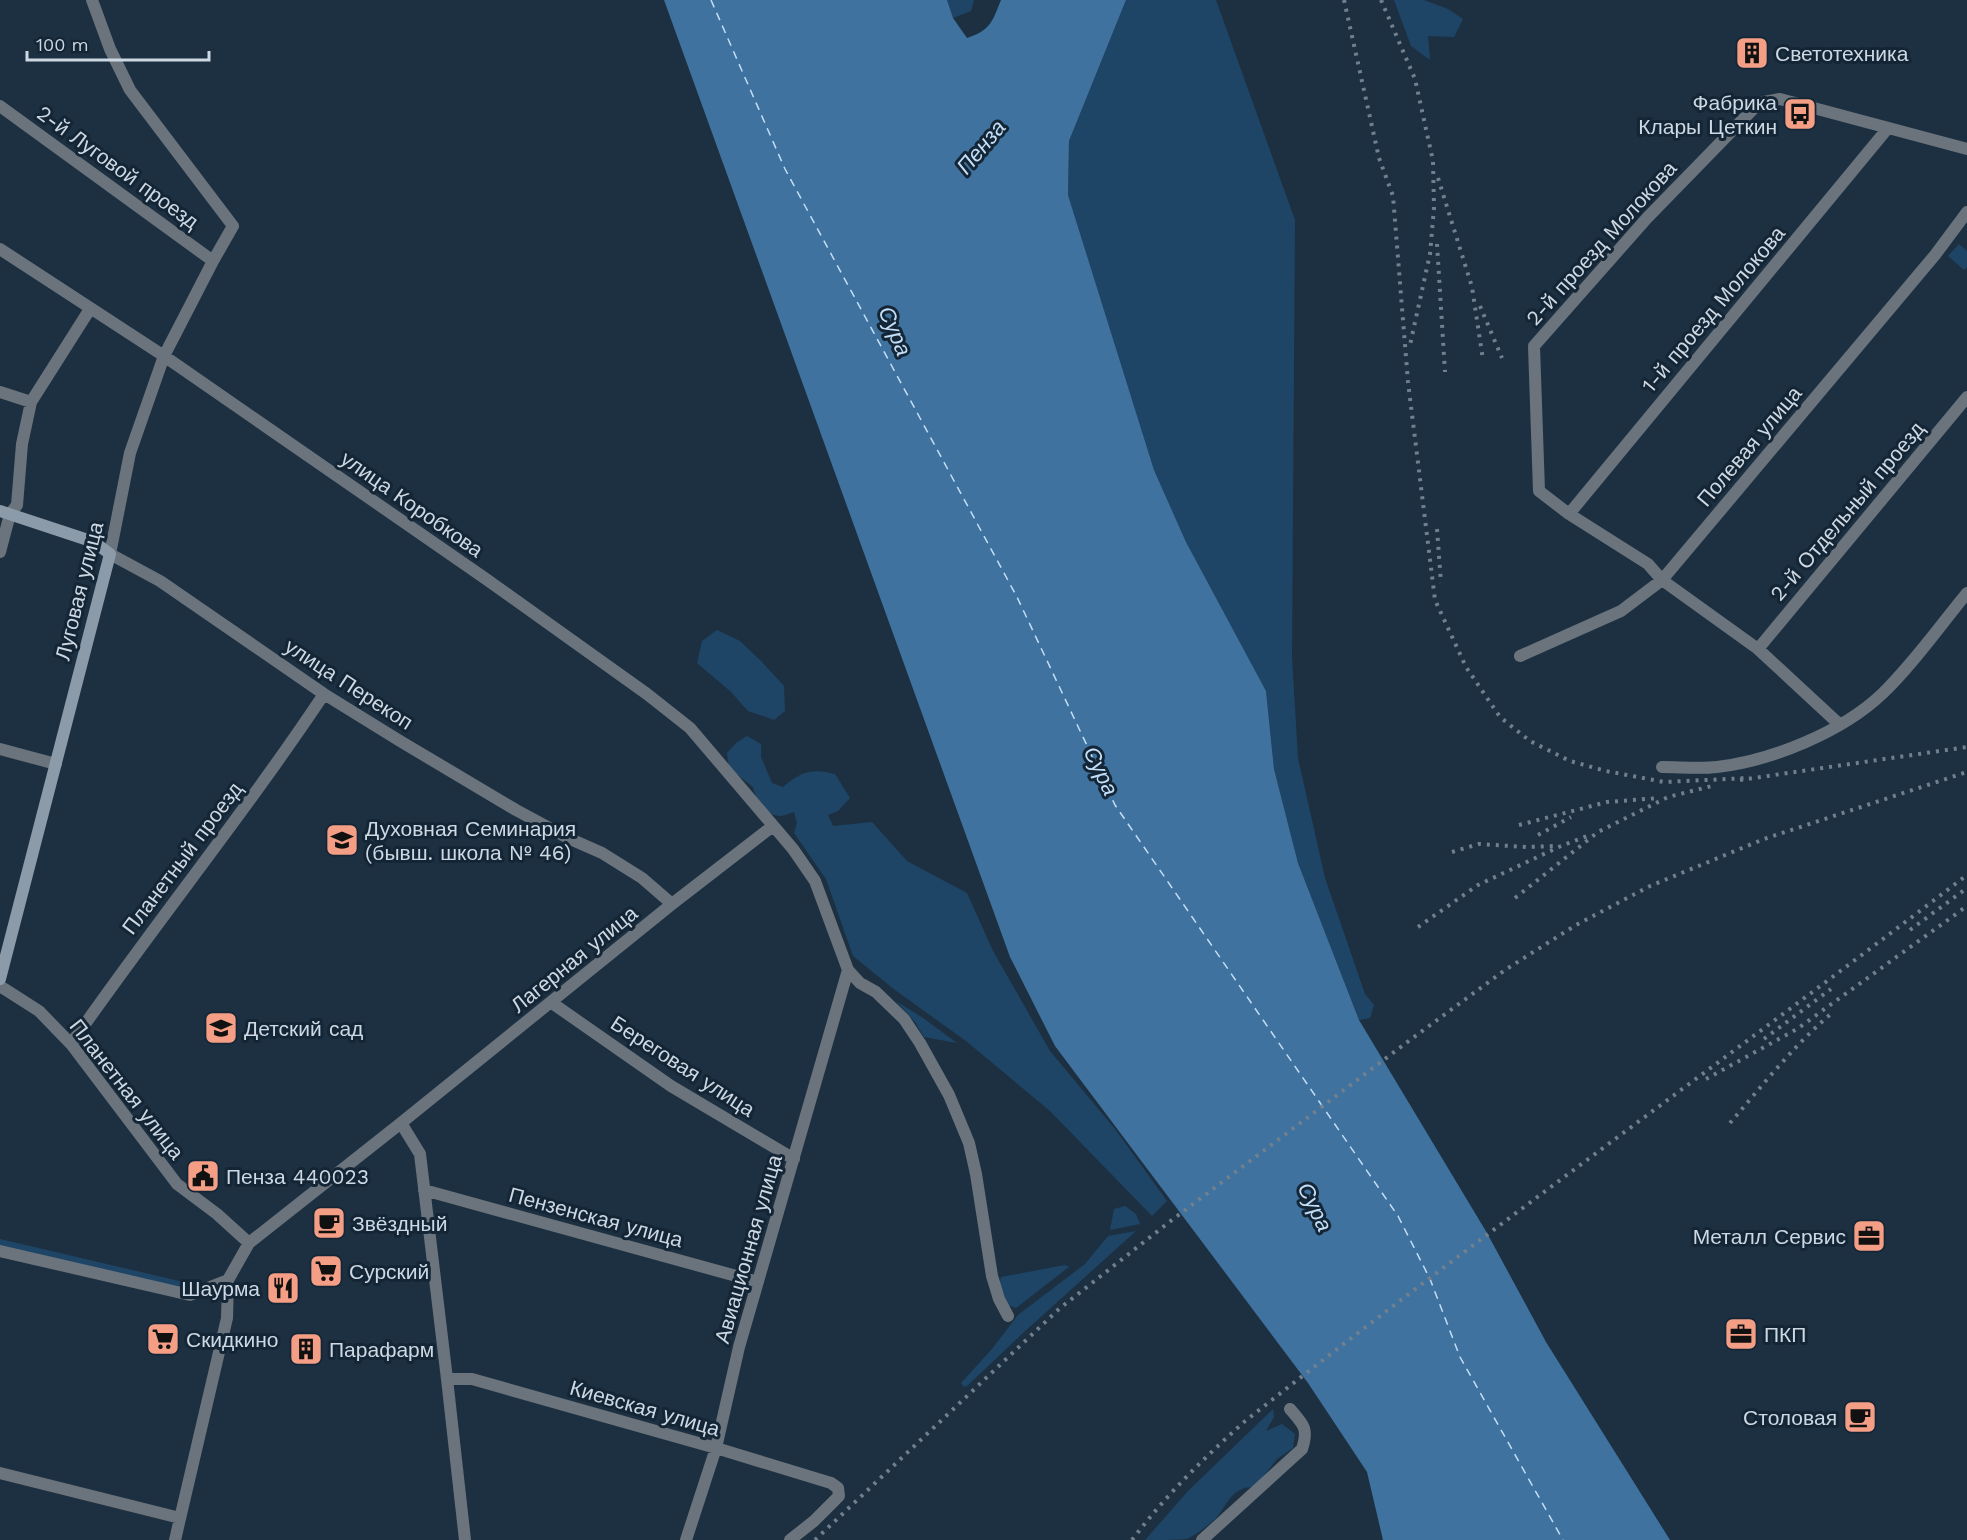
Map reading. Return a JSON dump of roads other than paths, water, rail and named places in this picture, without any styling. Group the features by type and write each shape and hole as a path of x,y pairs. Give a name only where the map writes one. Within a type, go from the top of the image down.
{"main road":[{"name":"улица Перекоп","path":"5,512 94,542 110,554"},
{"name":"Луговая улица","path":"0,979 110,554"}],"street":[{"name":"Луговая улица","path":"92,0 110,49 130,90 233,226 164,356 130,453 110,554"},
{"name":"2-й проезд Молокова","path":"1569,514 1539,491 1534,346 1647,218 1759,103 1780,99 1888,128"},
{"name":"2-й Луговой проезд","path":"0,106 213,261"},
{"path":"1888,128 1967,149"},
{"name":"1-й проезд Молокова","path":"1569,514 1888,128"},
{"name":"Полевая улица","path":"1520,656 1621,611 1662,580 1935,255 1967,212"},
{"name":"улица Коробкова","path":"0,249 164,356 647,694 690,728 793,849 815,880 848,970"},
{"path":"0,552 5,512 17,504 22,444 31,402 90,309"},
{"path":"0,392 31,402"},
{"name":"2-й Отдельный проезд","path":"1758,649 1967,397"},
{"path":"1569,514 1648,564 1662,580 1758,649 1839,724"},
{"name":"улица Перекоп","path":"110,554 160,581 324,694 516,810 642,878 672,904"},
{"path":"1662,768 1716,768 1766,758 1797,746 1848,719 1881,695 1967,593"},
{"name":"Планетный проезд","path":"71,1044 277,764 324,694"},
{"path":"0,749 56,764"},
{"name":"Лагерная улица","path":"249,1243 552,1003 672,904 773,826"},
{"path":"848,970 860,982 876,992 904,1019 949,1095 969,1143 992,1276 999,1299 1008,1316"},
{"name":"Авиационная улица","path":"686,1540 716,1448 739,1347 848,970"},
{"name":"Планетная улица","path":"0,986 39,1011 71,1044 177,1184 217,1214 249,1243"},
{"name":"Береговая улица","path":"552,1003 671,1086 794,1159"},
{"path":"401,1124 420,1154 465,1540"},
{"name":"Пензенская улица","path":"424,1190 758,1282"},
{"path":"175,1540 227,1318 228,1280 249,1243"},
{"path":"0,1251 190,1295 228,1280"},
{"name":"Киевская улица","path":"447,1379 472,1379 716,1448 831,1483 838,1488 839,1496 814,1521 790,1540"},
{"path":"1202,1540 1302,1449 1306,1438 1304,1425 1290,1409"},
{"path":"0,1473 180,1518"}],"water":[{"path":"664,0 947,0 953,18 967,38 981,32 990,24 1001,0 1126,0 1069,141 1068,195 1154,470 1186,542 1266,691 1274,769 1298,863 1359,1020 1487,1233 1546,1342 1670,1540 1383,1540 1367,1472 1308,1383 1055,1046 1010,957"}],"railway":[{"path":"1344,0 1379,158 1393,196 1408,382 1435,600 1466,667 1500,717 1530,741 1570,761 1606,771 1664,782 1748,778"},
{"path":"1381,0 1415,79 1433,161 1434,208 1430,254 1410,345"},
{"path":"1438,178 1472,287 1483,360"},
{"path":"1437,244 1445,372"},
{"path":"1480,306 1502,358"},
{"path":"1437,529 1441,583"},
{"path":"1740,780 1967,747"},
{"path":"815,1540 1059,1309 1168,1223 1505,970 1576,925 1650,886 1764,839 1967,772"},
{"path":"1515,898 1598,832 1668,797 1716,785"},
{"path":"1519,825 1607,802 1659,798"},
{"path":"1538,835 1571,817"},
{"path":"1418,927 1478,885 1587,836"},
{"path":"1452,852 1479,844 1555,846"},
{"path":"1132,1540 1185,1478 1244,1422 1423,1283 1967,875"},
{"path":"1910,930 1967,888"},
{"path":"1706,1079 1797,1029 1967,906"},
{"path":"1764,1039 1831,989"},
{"path":"1730,1123 1791,1052 1832,1013"}],"place":[{"name":"Светотехника","path":"1752,53"},
{"name":"Фабрика Клары Цеткин","path":"1800,114"},
{"name":"Духовная Семинария (бывш. школа № 46)","path":"342,840"},
{"name":"Детский сад","path":"221,1028"},
{"name":"Пенза 440023","path":"203,1176"},
{"name":"Звёздный","path":"329,1223"},
{"name":"Металл Сервис","path":"1869,1236"},
{"name":"Сурский","path":"326,1271"},
{"name":"Шаурма","path":"283,1288"},
{"name":"ПКП","path":"1741,1334"},
{"name":"Скидкино","path":"163,1339"},
{"name":"Парафарм","path":"306,1349"},
{"name":"Столовая","path":"1860,1417"}],"water label":[{"name":"Пенза","path":"981,147"},
{"name":"Сура","path":"895,331"},
{"name":"Сура","path":"1101,771"},
{"name":"Сура","path":"1315,1207"}]}
